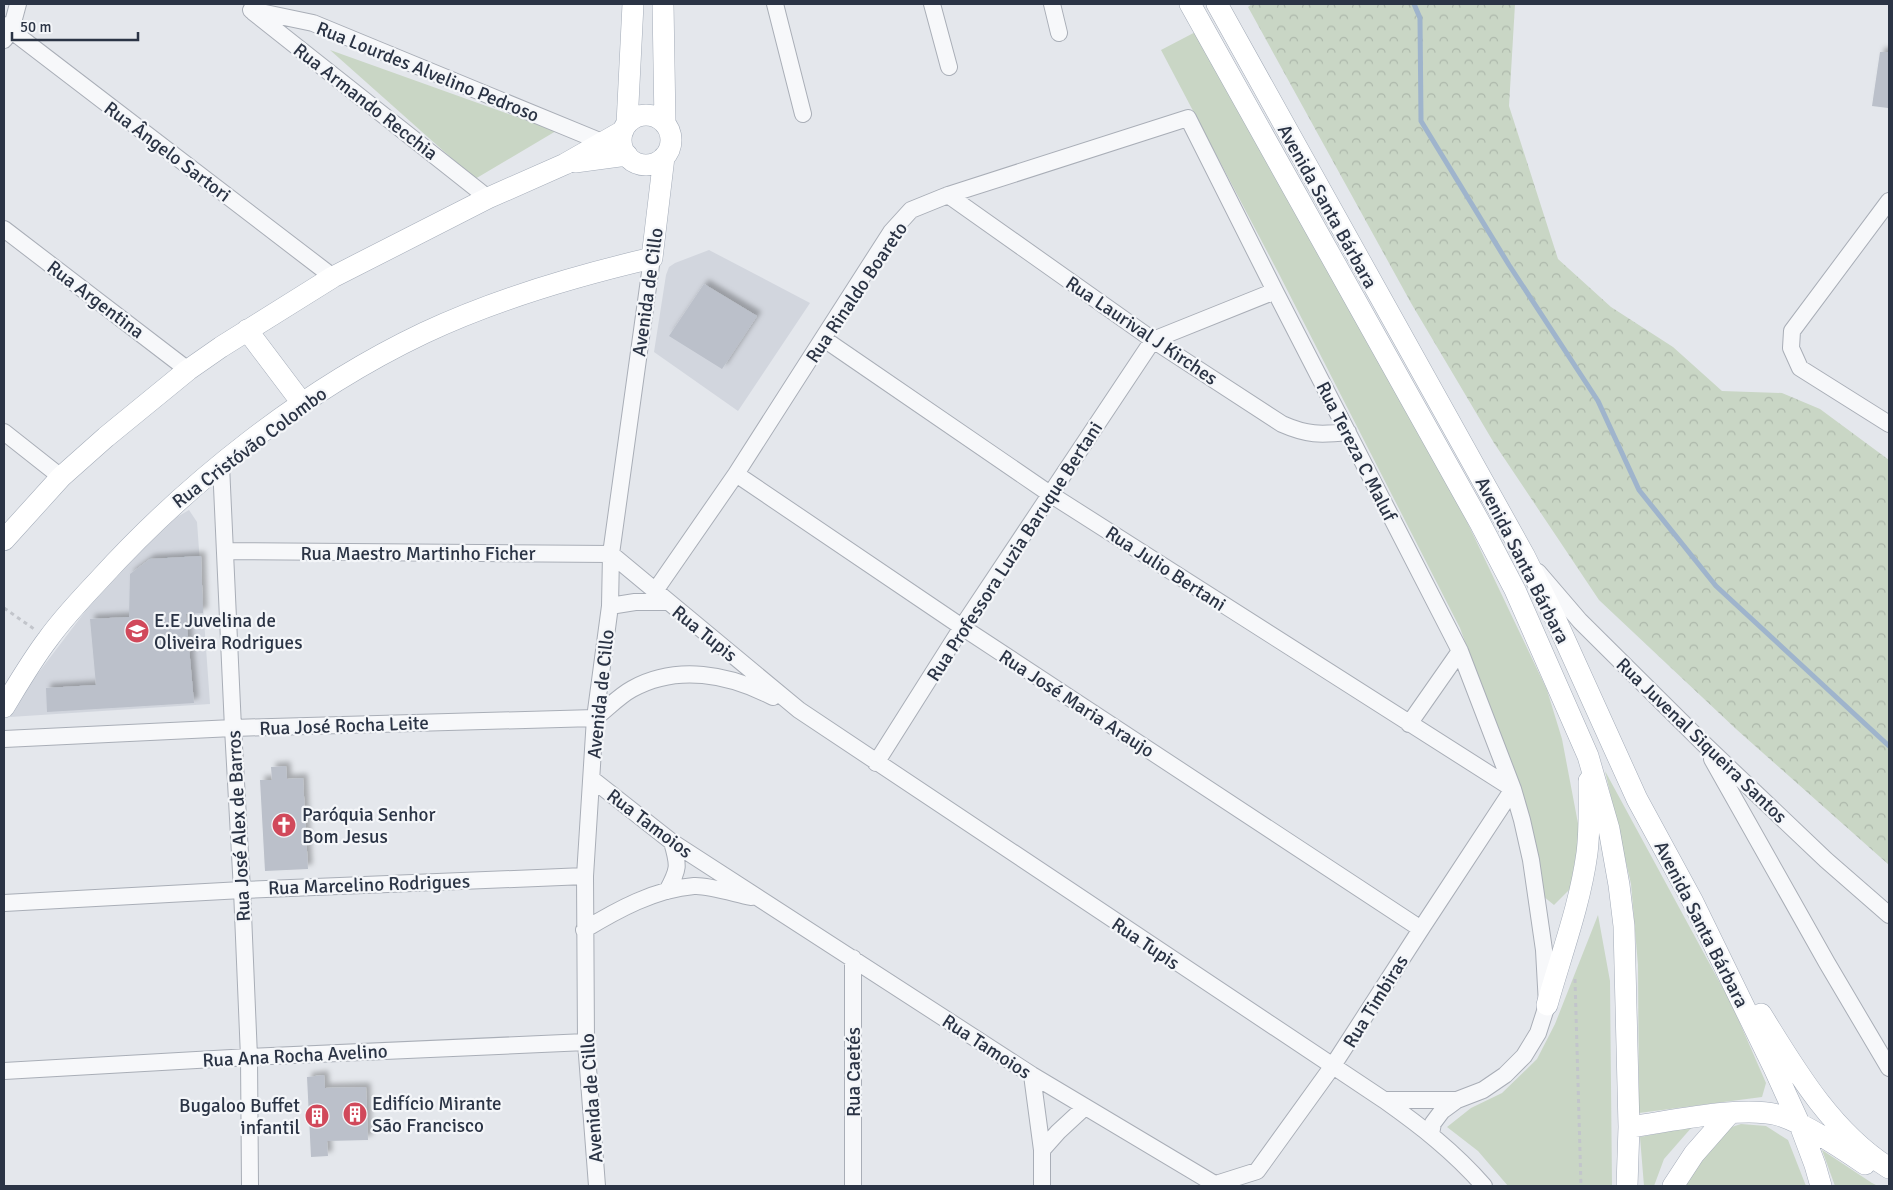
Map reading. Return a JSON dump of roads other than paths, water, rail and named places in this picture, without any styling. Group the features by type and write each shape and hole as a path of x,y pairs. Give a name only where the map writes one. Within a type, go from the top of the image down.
{"main road":[{"path":"4,540 61,477 106,437 188,370 275,312 333,277 488,198 565,164 625,128 633,119 641,116 658,118 669,130 670,144 664,157 658,162 641,164 630,158 622,148 621,139 625,128 633,4"},
{"path":"663,4 665,124"},
{"name":"Avenida Santa Bárbara","path":"1190,4 1511,582 1588,756 1615,854 1624,926 1629,1127 1627,1186"},
{"name":"Avenida Santa Bárbara","path":"1218,7 1524,555 1555,618 1637,799 1692,902 1774,1068 1800,1125 1822,1186"},
{"name":"Avenida de Cillo","path":"652,258 664,157"},
{"path":"565,164 630,158"},
{"name":"Avenida de Cillo","path":"630,158 650,187 659,205"},
{"name":"Rua Cristóvão Colombo","path":"4,707 48,639 124,552 168,509 221,465 302,403 361,366 425,333 489,306 581,275 652,258"},
{"path":"268,358 271,327 275,312"},
{"path":"247,330 302,403"},
{"path":"1547,1004 1574,914 1587,855 1589,832 1588,756"},
{"path":"1692,902 1784,1052 1813,1095 1845,1132 1876,1160 1889,1168"},
{"path":"1629,1127 1730,1113 1759,1112 1778,1115 1800,1125 1889,1180"},
{"path":"1673,1186 1694,1154 1730,1113"},
{"path":"1628,1164 1634,1186"}],"street":[{"path":"6,32 18,4"},
{"path":"776,4 803,114"},
{"path":"932,4 949,67"},
{"path":"1052,4 1059,33"},
{"name":"Rua Lourdes Alvelino Pedroso","path":"249,6 313,23 602,142"},
{"name":"Rua Armando Recchia","path":"249,6 488,198"},
{"name":"Rua Ângelo Sartori","path":"6,32 333,277"},
{"name":"Rua Rinaldo Boareto","path":"661,596 736,474 891,232 912,210 948,194 1188,118"},
{"name":"Rua Tereza C Maluf","path":"1188,118 1460,651 1513,789 1531,860 1544,950 1547,1004"},
{"name":"Rua Laurival J Kirches","path":"948,194 1153,340 1282,424 1301,432 1321,434 1348,432"},
{"path":"1889,201 1792,331 1791,348 1800,368 1889,424"},
{"name":"Rua Argentina","path":"4,229 188,370"},
{"name":"Avenida de Cillo","path":"597,1186 586,1042 585,876 595,718 610,606 611,554 652,258"},
{"path":"1153,340 1275,291"},
{"name":"Rua Julio Bertani","path":"824,339 1050,494 1513,789"},
{"name":"Rua Professora Luzia Baruque Bertani","path":"876,763 962,627 1153,340"},
{"path":"4,432 61,477"},
{"name":"Rua José Alex de Barros","path":"221,465 249,1057 250,1186"},
{"name":"Rua José Maria Araujo","path":"736,474 962,627 1421,929"},
{"name":"Rua Maestro Martinho Ficher","path":"226,551 611,554"},
{"name":"Rua Tupis","path":"611,554 799,710 1384,1100 1430,1134 1464,1164 1484,1186"},
{"name":"Rua Juvenal Siqueira Santos","path":"1524,555 1580,621 1704,744 1826,860 1889,915"},
{"path":"610,606 650,601 661,596"},
{"path":"1409,724 1460,651"},
{"path":"714,676 723,672 730,665 734,657"},
{"name":"Rua Tupis","path":"595,718 630,689 656,678 682,674 714,676 753,687 799,710"},
{"name":"Rua José Rocha Leite","path":"4,739 232,728 595,718"},
{"path":"1704,744 1827,963 1889,1068"},
{"name":"Rua Tamoios","path":"592,780 672,842 1032,1075 1217,1186"},
{"name":"Rua Timbiras","path":"1217,1186 1257,1171 1332,1067 1513,789"},
{"path":"667,891 676,874 678,861 672,842"},
{"name":"Rua Marcelino Rodrigues","path":"4,903 242,890 585,876"},
{"name":"Rua Tamoios","path":"584,930 630,904 667,891 696,886 760,899"},
{"name":"Rua Caetés","path":"853,958 853,1186"},
{"path":"1430,1134 1433,1122 1442,1111 1457,1100 1483,1090 1505,1075 1524,1056 1538,1033 1547,1004"},
{"name":"Rua Ana Rocha Avelino","path":"4,1071 249,1057 586,1042"},
{"path":"1032,1075 1042,1150 1042,1186"},
{"path":"1384,1100 1457,1100"},
{"path":"1042,1150 1085,1107"}],"waterway":[{"path":"1414,4 1420,18 1421,121 1509,265 1598,401 1639,490 1716,586 1889,746"}],"place":[{"name":"E.E Juvelina de Oliveira Rodrigues","path":"137,631"},
{"name":"Paróquia Senhor Bom Jesus","path":"284,825"},
{"name":"Edifício Mirante São Francisco","path":"355,1114"},
{"name":"Bugaloo Buffet infantil","path":"317,1116"}]}
